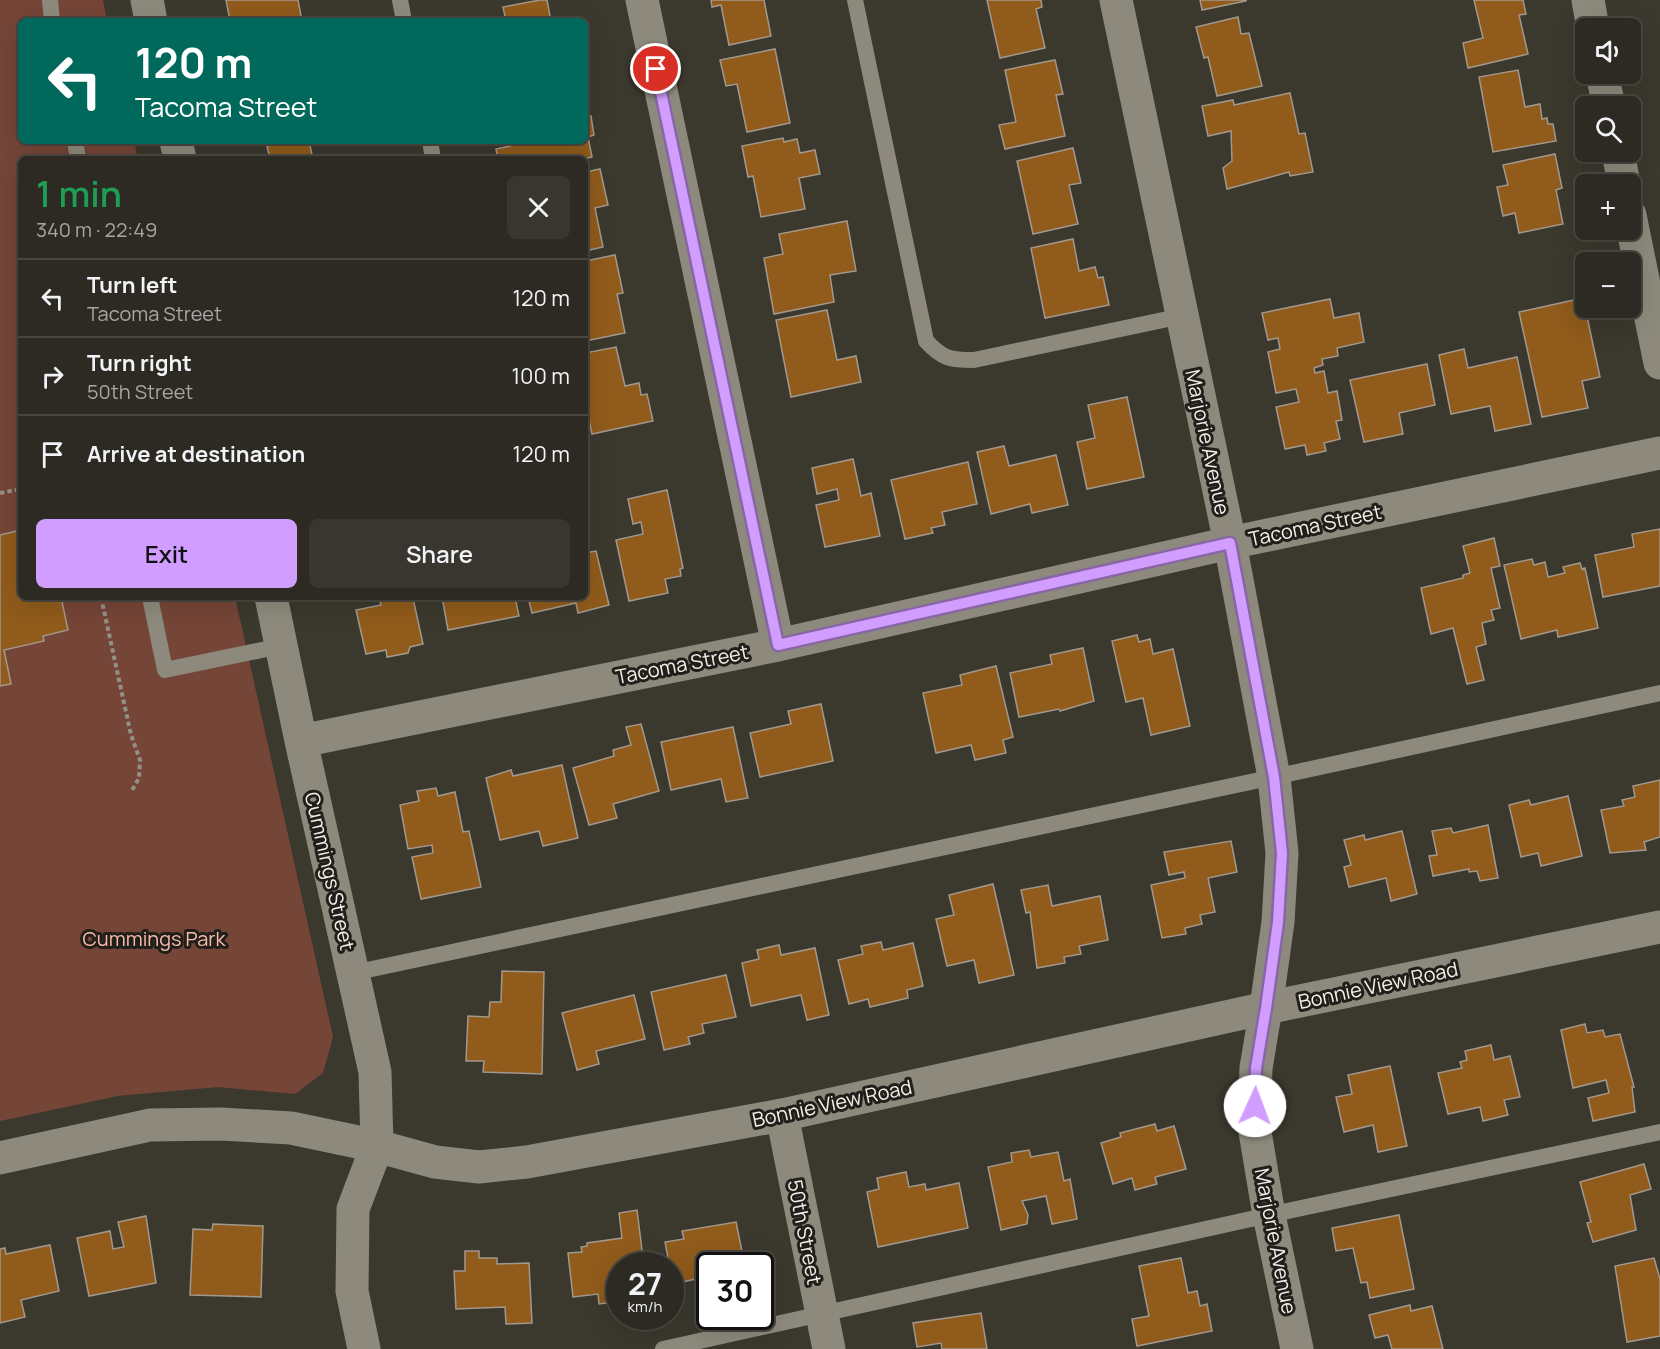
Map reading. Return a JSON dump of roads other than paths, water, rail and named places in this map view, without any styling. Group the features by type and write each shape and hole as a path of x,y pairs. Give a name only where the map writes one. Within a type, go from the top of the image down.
{"street":[{"path":"147,0 150,18"},
{"path":"642,0 778,645"},
{"name":"Marjorie Avenue","path":"1116,0 1230,543 1274,777 1282,853 1278,922 1256,1068 1254,1126 1269,1215 1297,1349"},
{"path":"1588,0 1591,18"},
{"path":"1635,240 1660,363"},
{"name":"Tacoma Street","path":"301,741 778,645 1230,543 1660,453"},
{"name":"Cummings Street","path":"272,600 375,1072 377,1146"},
{"name":"Bonnie View Road","path":"0,1158 150,1125 221,1124 291,1128 377,1146 435,1162 479,1167 527,1162 782,1115 1266,1008 1660,927"},
{"name":"50th Street","path":"782,1115 829,1349"},
{"path":"364,1349 352,1292 353,1209 377,1146"}],"lane":[{"path":"50,0 52,18"},
{"path":"400,0 403,18"},
{"path":"855,0 926,341 937,352 950,360 974,360 1182,316"},
{"path":"151,600 165,670 281,646"},
{"path":"353,973 1660,693"},
{"path":"663,1349 1269,1215 1660,1132"}],"park label":[{"name":"Cummings Park","path":"154,938"}]}
